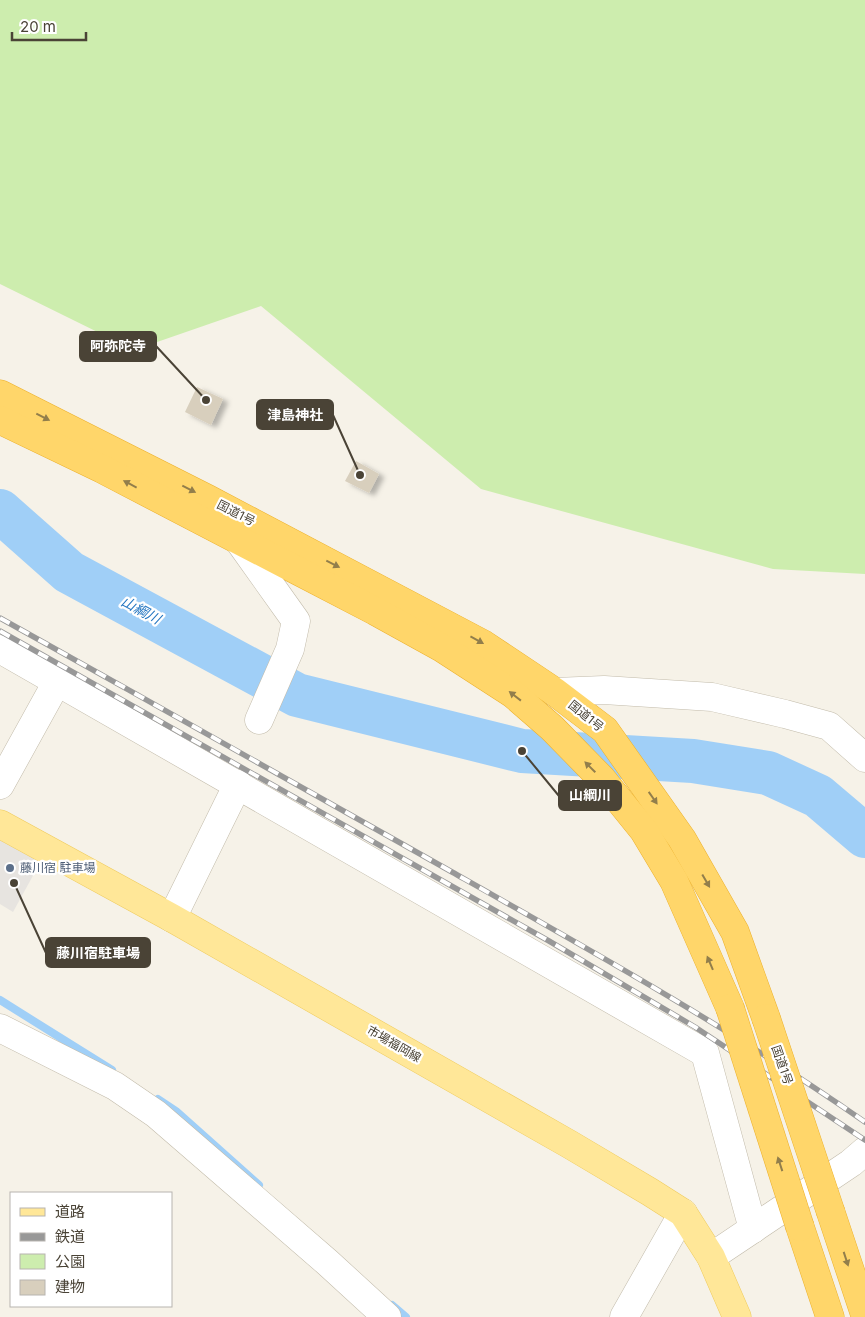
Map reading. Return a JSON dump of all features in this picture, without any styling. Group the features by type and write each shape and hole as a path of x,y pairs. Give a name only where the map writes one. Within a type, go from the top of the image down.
{"highway":[{"name":"国道1号","path":"0,394 208,499 483,644 555,692 605,730 682,839 736,932 865,1315"},
{"name":"国道1号","path":"0,420 102,469 375,611 442,648 513,694 552,728 602,779 644,831 674,881 730,1008 830,1317"}],"main road":[{"name":"市場福岡線","path":"0,824 172,918 561,1139 682,1213 711,1257 737,1317"}],"street":[{"path":"239,541 296,622 290,649 259,720"},
{"path":"0,649 58,680 705,1053 754,1229"},
{"path":"0,785 58,680"},
{"path":"555,692 604,690 712,697 829,726 865,758"},
{"path":"172,918 238,784"},
{"path":"0,1028 115,1086 156,1114 328,1262 388,1317"},
{"path":"711,1257 860,1162"},
{"path":"624,1317 682,1213"}],"green space":[{"path":"0,0 865,0 865,574 773,569 481,489 261,306 134,350 0,284"}],"shaded area":[{"path":"0,838 41,861 13,912 0,904"}],"building":[{"path":"197,387 223,399 211,425 185,412"},
{"path":"356,461 379,474 369,493 345,481"}],"waterway":[{"name":"山綱川","path":"0,511 69,572 297,695 522,751 693,761 768,773 818,796 865,836"},
{"path":"0,1000 112,1070"},
{"path":"158,1099 176,1111 259,1185"},
{"path":"392,1305 406,1317"}],"railway":[{"path":"0,618 609,962 713,1023 865,1122"},
{"path":"0,631 549,941 695,1027 865,1140"}],"place":[{"name":"阿弥陀寺","path":"206,400"},
{"name":"津島神社","path":"360,475"},
{"name":"山綱川","path":"522,751"},
{"name":"藤川宿 駐車場","path":"10,868"},
{"name":"藤川宿駐車場","path":"14,883"}]}
